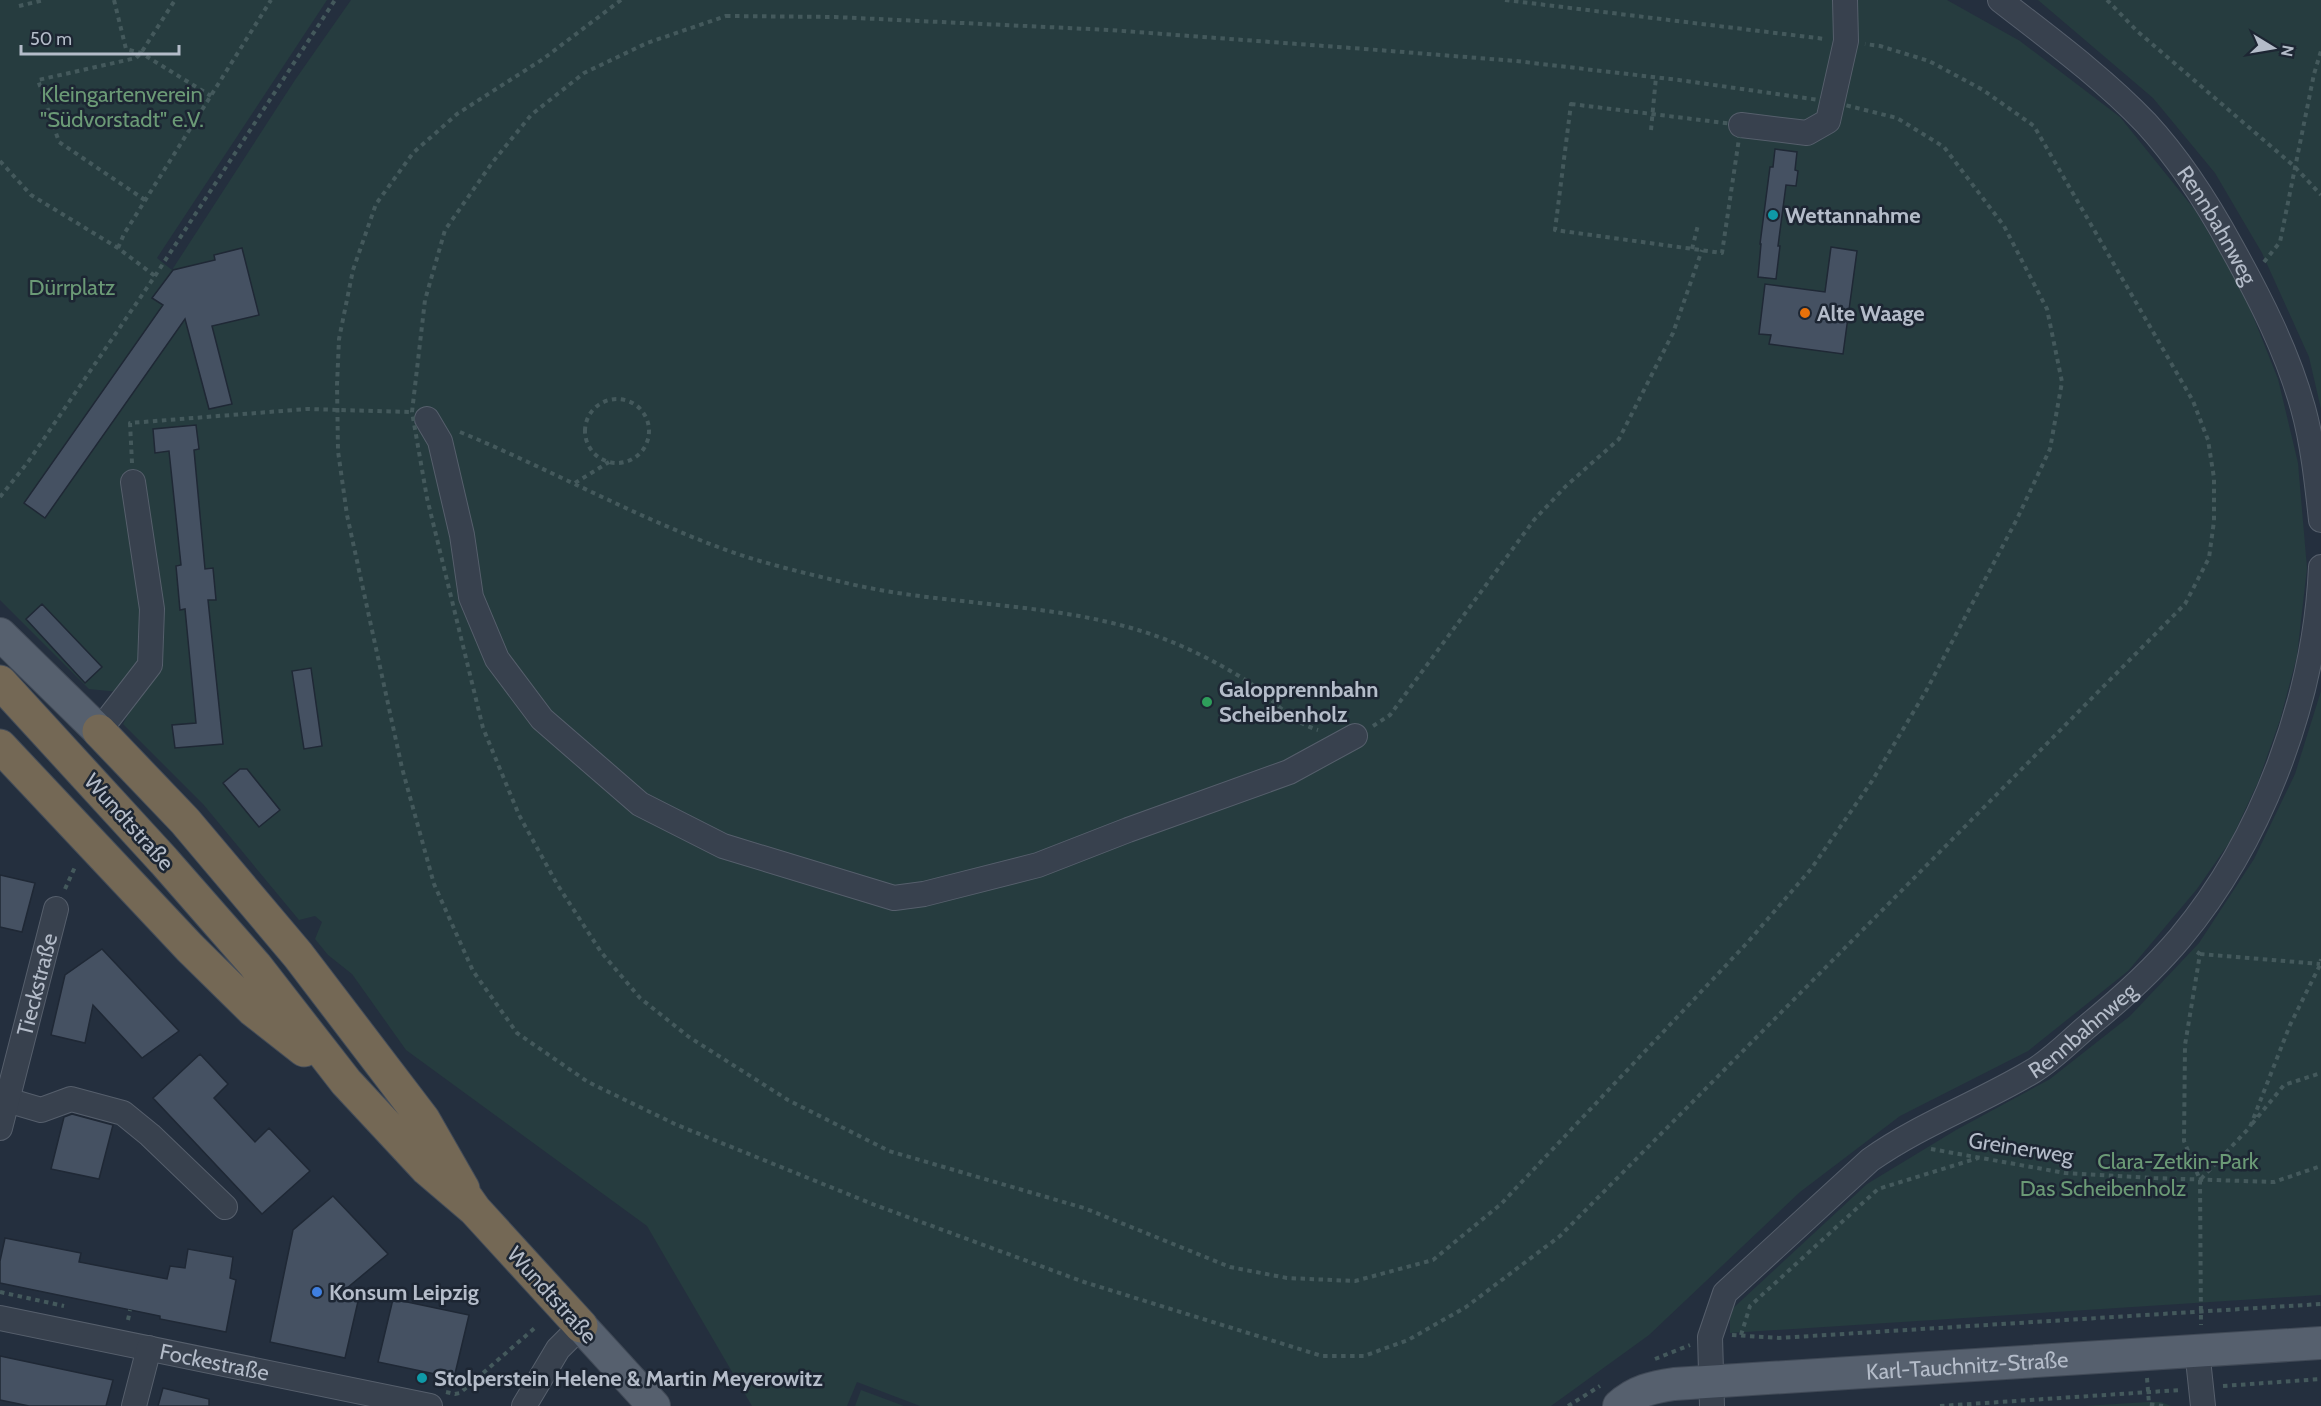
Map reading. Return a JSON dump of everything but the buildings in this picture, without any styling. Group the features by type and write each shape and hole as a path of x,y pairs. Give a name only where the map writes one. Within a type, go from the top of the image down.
{"highway":[{"name":"Wundtstraße","path":"0,682 164,861 255,965 325,1058 346,1082 427,1169 475,1210"},
{"path":"99,731 185,821 298,955 423,1119 475,1210"},
{"path":"0,746 190,948 244,1002 346,1082"},
{"name":"Wundtstraße","path":"255,965 338,1046 402,1116 437,1157 475,1210 581,1326"}],"main road":[{"path":"0,634 99,731"},
{"name":"Wundtstraße","path":"581,1326 654,1406"},
{"name":"Karl-Tauchnitz-Straße","path":"1613,1394 1629,1397 1644,1390 1674,1384 1711,1394 2145,1354 2321,1343"}],"street":[{"path":"1740,125 1807,133 1828,121 1846,41 1845,0"},
{"name":"Rennbahnweg","path":"2000,0 2071,55 2111,90 2146,124 2186,171 2250,278 2312,404 2315,469 2321,520"},
{"path":"419,416 440,441 462,535 471,597 497,659 542,719 640,804 723,846 894,898 924,894 1038,865 1289,772 1355,736"},
{"path":"99,731 150,665 152,609 133,482"},
{"name":"Rennbahnweg","path":"1711,1394 1710,1337 1725,1293 1870,1160 1894,1142 2034,1070 2127,994 2181,937 2248,838 2287,742 2306,678 2319,606 2321,567"},
{"name":"Tieckstraße","path":"0,1128 56,909"},
{"path":"7,1100 41,1110 71,1099 123,1113 150,1135 225,1207"},
{"name":"Fockestraße","path":"0,1318 430,1406"},
{"path":"524,1406 558,1349 581,1326"},
{"path":"134,1406 149,1348"},
{"path":"2200,1350 2202,1397"}],"path":[{"path":"18,6 44,0"},
{"path":"114,0 129,60"},
{"path":"145,200 59,142 38,80 136,58 175,0"},
{"path":"118,248 124,234 271,0"},
{"path":"0,497 28,462 155,276 335,0"},
{"path":"621,0 543,59 457,114 413,153 376,204 351,282 339,339 338,451 354,549 402,768 434,884 474,970 517,1033 588,1082 677,1125 875,1205 1084,1282 1322,1356 1364,1356 1408,1340 1466,1307 1560,1236 2185,604 2209,558 2214,521 2214,478 2208,440 2193,401 2034,126 1983,90 1929,61 1880,46 1505,0"},
{"path":"2107,0 2137,31 2295,167 2321,195"},
{"path":"726,16 835,17 1110,30 1516,61 1656,77 1833,102 1897,118 1944,147 2004,226 2047,309 2062,382 2050,449 2017,519 1926,692 1872,781 1811,869 1747,943 1501,1204 1433,1260 1355,1281 1287,1278 1230,1267 1084,1208 889,1151 788,1100 689,1037 640,998 601,952 557,884 519,815 483,728 427,498 419,416 425,300 445,230 492,163 531,115 584,73 647,43 726,16"},
{"path":"126,49 141,53 211,96"},
{"path":"2250,278 2280,242 2321,51"},
{"path":"1652,130 1656,77"},
{"path":"1571,104 1740,125 1722,253 1555,230 1571,104"},
{"path":"0,161 31,195 118,248 155,276"},
{"path":"1692,249 1698,225"},
{"path":"133,482 130,423 337,408 419,416 718,547 833,580 918,596 1082,615 1140,630 1188,650 1248,681 1302,725 1334,735 1355,736 1390,716 1534,520 1566,486 1619,439 1673,333 1702,250"},
{"path":"575,483 609,462 619,463 638,455 645,446 649,436 645,416 639,407 630,401 610,399 592,411 587,420 586,441 599,458 609,462"},
{"path":"2181,937 2200,954 2321,965"},
{"path":"2200,954 2185,1045 2184,1141 2200,1180 2200,1350"},
{"path":"2250,1127 2290,1025 2321,965 2321,959"},
{"path":"2200,1180 2250,1127 2284,1085 2321,1072"},
{"name":"Greinerweg","path":"1894,1142 2065,1173 2274,1182 2321,1166"},
{"path":"1741,1335 1750,1306 1878,1189 1980,1158"},
{"path":"1646,1363 1710,1337 1741,1335 1779,1338 2321,1304"},
{"path":"128,1320 130,1310"},
{"path":"455,1394 460,1393 537,1326"},
{"path":"2145,1354 2149,1404 2163,1406"},
{"path":"1940,1406 2148,1392 2202,1397 2321,1379"},
{"path":"1568,1406 1613,1394"}],"green space":[{"name":"Galopprennbahn Scheibenholz","path":"0,0 327,0 157,258 172,270 295,80 351,0 1947,0 2020,41 2120,117 2195,210 2243,291 2278,379 2298,463 2307,568 2297,656 2280,720 2258,782 2231,840 2197,889 2128,971 2028,1051 1900,1116 1800,1192 1649,1335 1551,1406 920,1406 857,1382 847,1406 752,1406 647,1226 406,1050 352,974 328,955 315,939 322,922 315,916 299,920 203,804 123,724 133,705 119,692 89,689 0,600"},
{"path":"2038,0 2321,0 2321,409 2309,357 2262,253 2215,173 2153,98"},
{"name":"Das Scheibenholz","path":"2321,691 2321,1295 1730,1333 1730,1311 1867,1184 1956,1130 2050,1079 2130,1016 2199,943 2254,859 2295,774"},
{"path":"861,1390 904,1406 855,1406"},
{"path":"2161,1402 2171,1406 2083,1406"}],"place":[{"name":"Wettannahme","path":"1773,215"},
{"name":"Alte Waage","path":"1805,313"},
{"name":"Galopprennbahn Scheibenholz","path":"1207,702"},
{"name":"Konsum Leipzig","path":"317,1292"},
{"name":"Stolperstein Helene & Martin Meyerowitz","path":"422,1378"}],"park label":[{"name":"Kleingartenverein \"Südvorstadt\" e.V.","path":"122,106"},
{"name":"Dürrplatz","path":"72,287"},
{"name":"Clara-Zetkin-Park","path":"2178,1161"}]}
